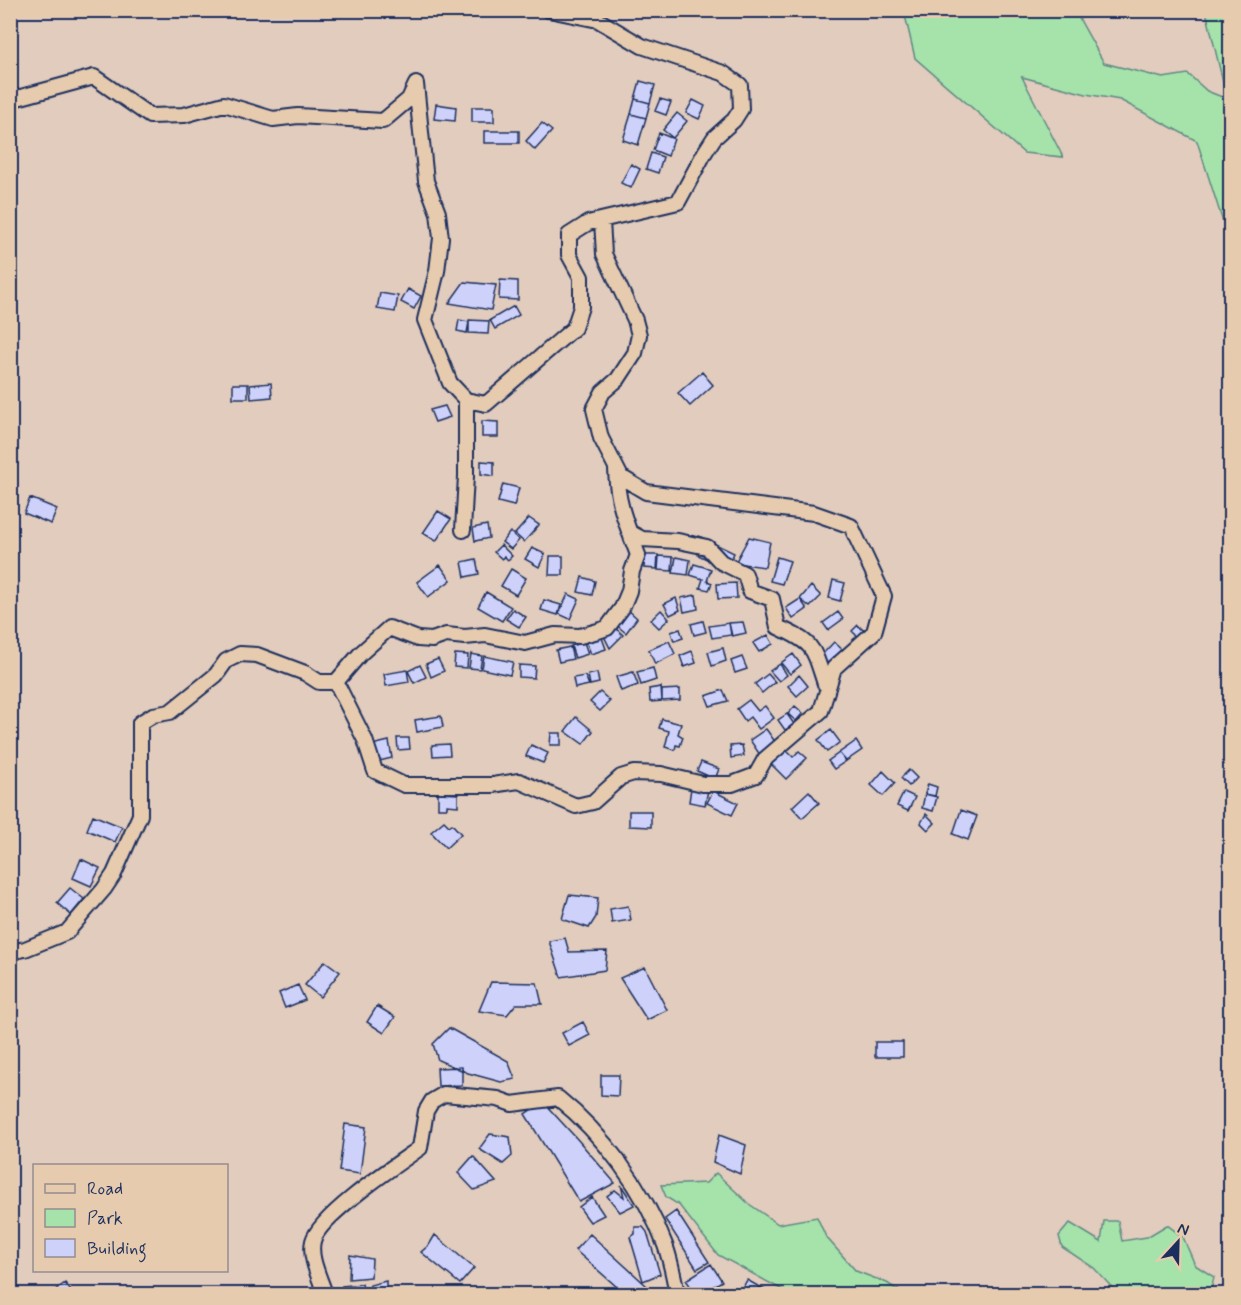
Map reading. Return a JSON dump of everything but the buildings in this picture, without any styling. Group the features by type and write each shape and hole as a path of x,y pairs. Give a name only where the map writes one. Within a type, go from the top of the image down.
{"street":[{"path":"10,100 94,77 150,116 184,115 224,104 273,118 298,116 383,121 409,99 416,84 426,181 438,213 441,238 438,271 425,320 450,383 466,400 486,404 574,328 581,308 580,277 568,255 569,235 588,223 678,202 714,138 734,120 741,109 740,85 723,73 642,46 598,20 549,10"},
{"path":"336,682 365,740 375,771 404,785 492,785 519,781 576,807 592,802 621,777 634,772 661,774 703,784 732,784 756,776 765,759 821,711 834,668 874,632 884,596 851,526 814,513 646,492 621,477 601,438 594,410 603,392 618,379 635,353 639,335 636,320 604,254 602,221"},
{"path":"463,530 466,400"},
{"path":"336,682 361,652 389,628 418,639 432,640 446,635 465,637 485,635 525,643 555,634 580,636 607,628 622,608 638,555 617,493 615,466"},
{"path":"629,532 642,539 678,541 707,547 721,562 745,574 750,591 772,599 778,627 804,639 814,652 825,684"},
{"path":"10,952 25,949 67,932 114,874 141,815 140,723 153,715 170,712 216,675 225,660 240,654 257,655 305,673 319,682 336,682"},
{"path":"325,1294 312,1254 313,1239 331,1215 420,1148 426,1111 432,1101 444,1094 498,1099 512,1104 558,1098 575,1112 623,1166 665,1245 677,1294"}],"green space":[{"path":"904,11 1075,11 1104,63 1163,78 1188,74 1207,91 1227,99 1206,11 1230,11 1230,244 1197,141 1120,100 1086,94 1022,77 1063,157 1024,153 915,58"},
{"path":"716,1173 749,1204 778,1224 817,1217 826,1237 856,1271 887,1283 904,1294 790,1294 718,1255 679,1205 666,1197 661,1185 706,1183"},
{"path":"1104,1221 1118,1221 1122,1241 1147,1237 1167,1225 1183,1237 1195,1265 1214,1277 1210,1294 1118,1294 1094,1268 1062,1247 1059,1236 1070,1223 1101,1242"}]}
